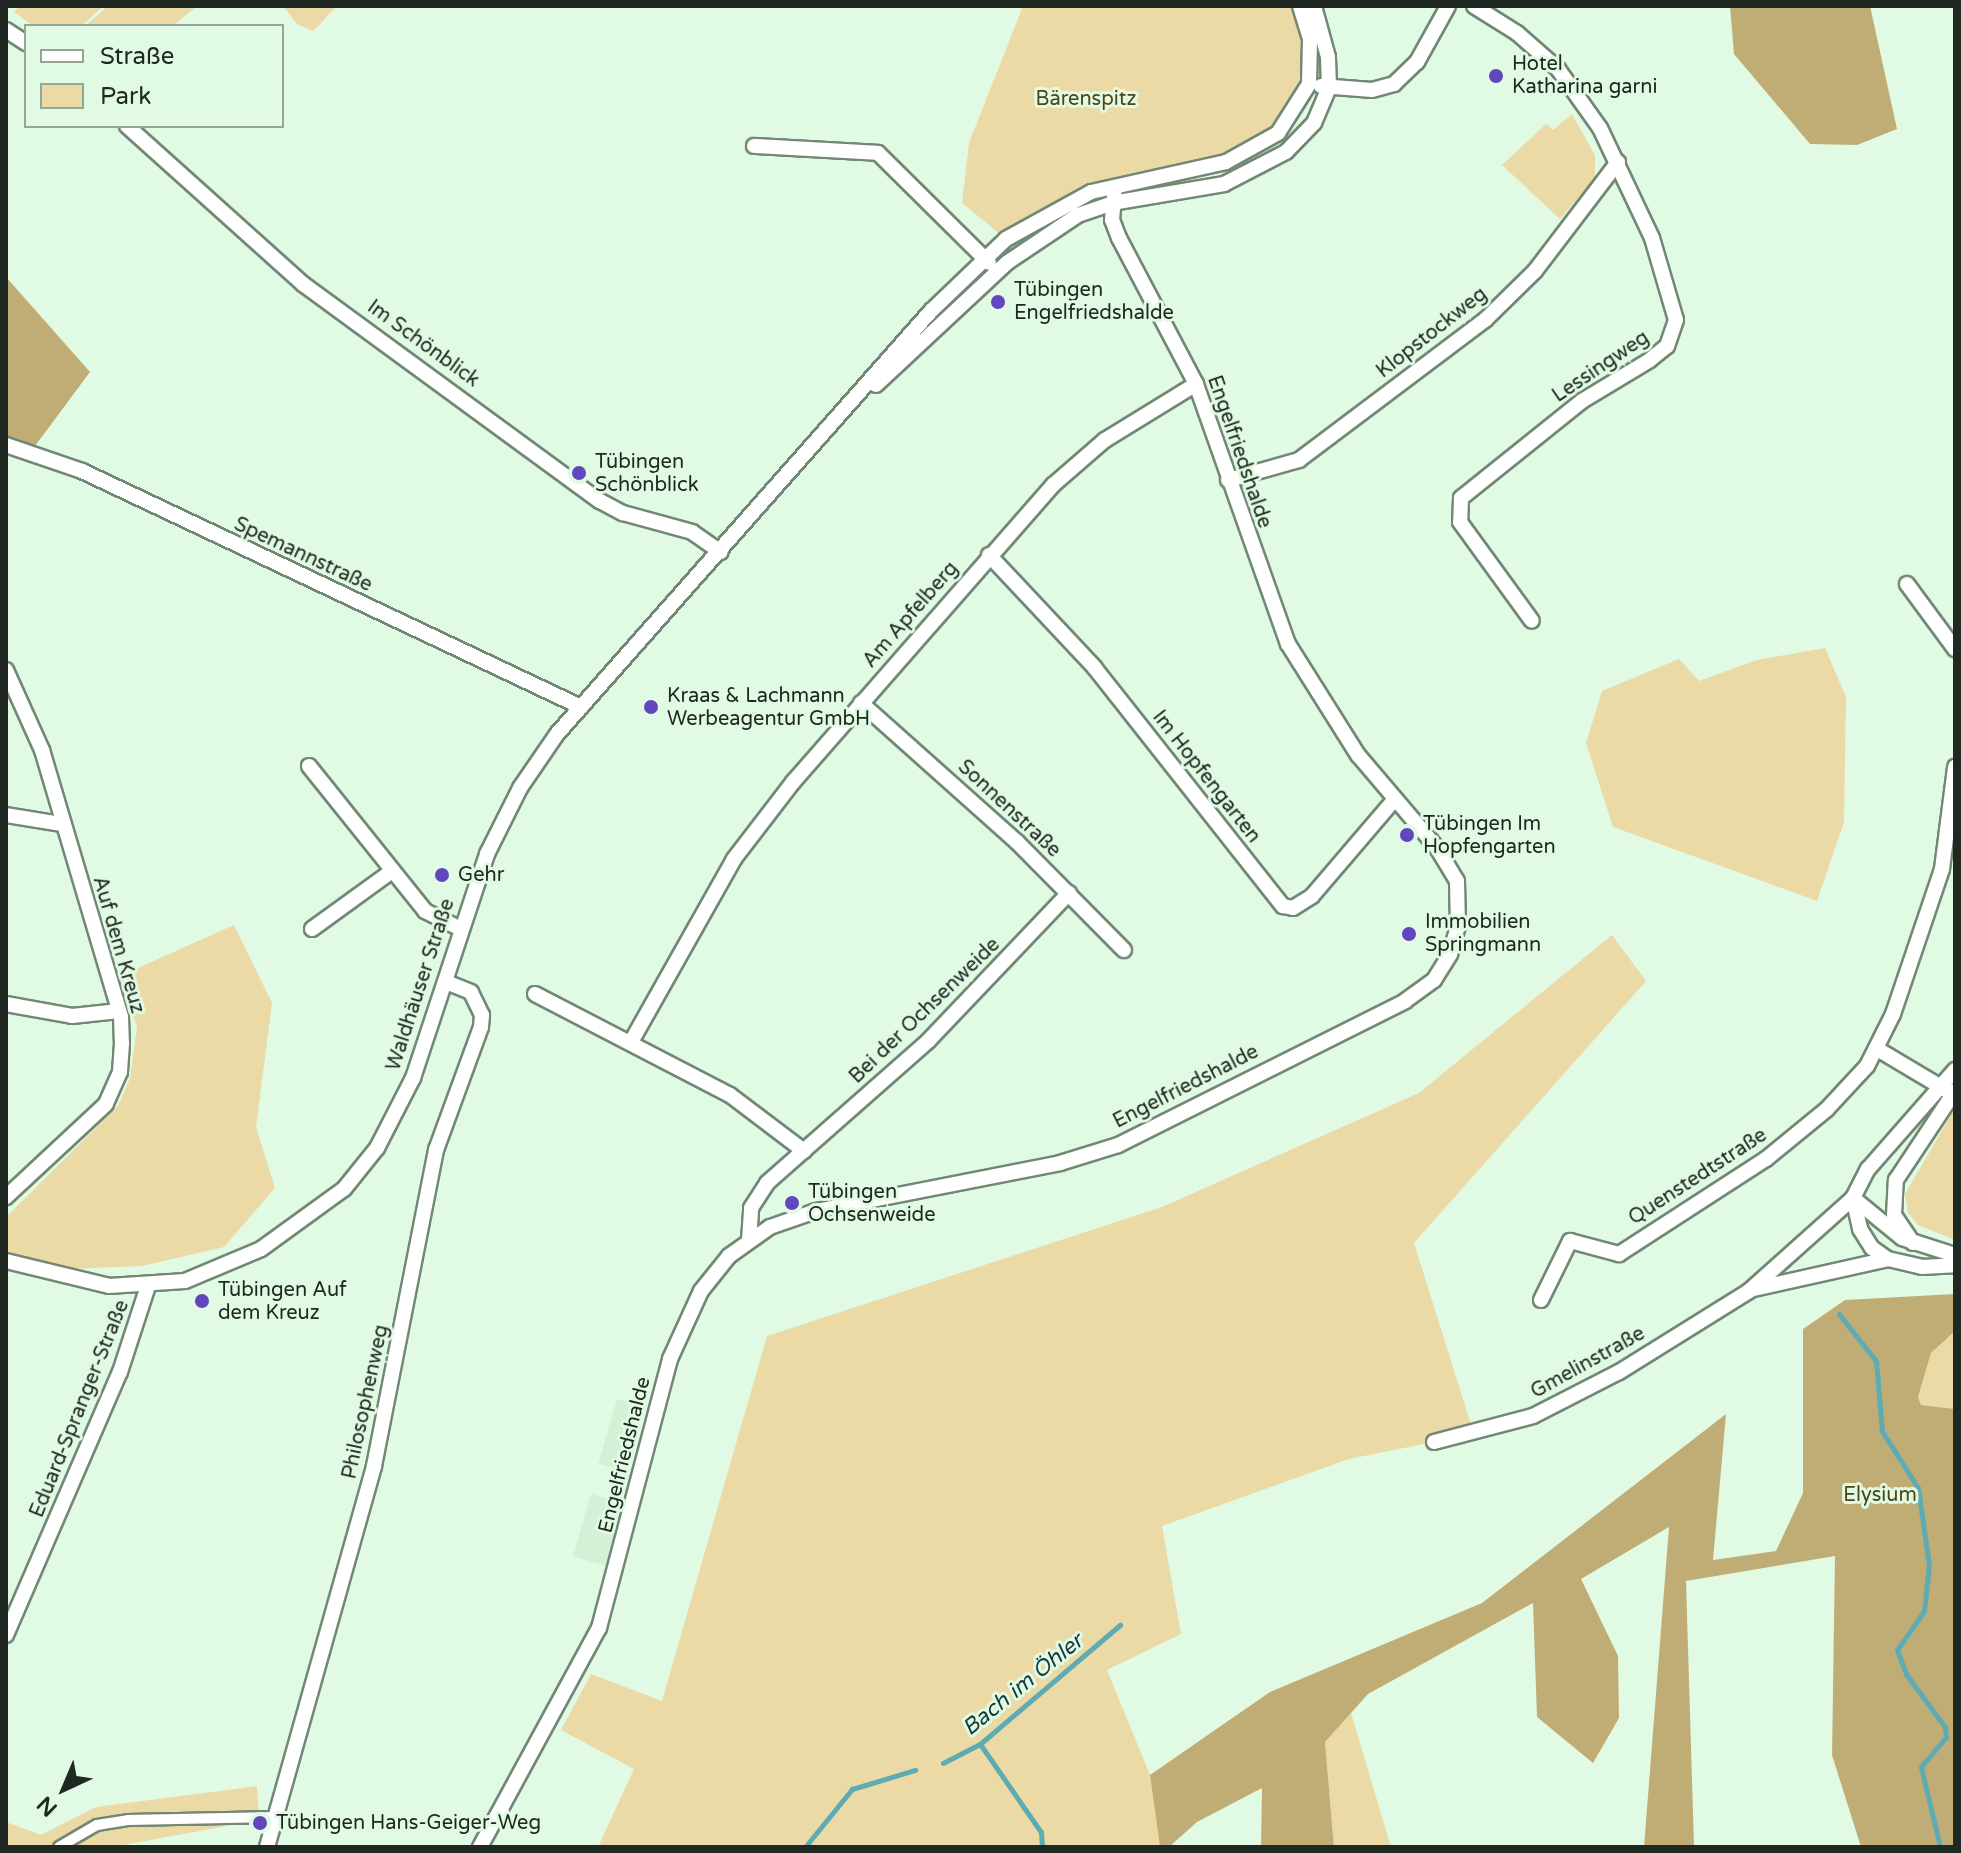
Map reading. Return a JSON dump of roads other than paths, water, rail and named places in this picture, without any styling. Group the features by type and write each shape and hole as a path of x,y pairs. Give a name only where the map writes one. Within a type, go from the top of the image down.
{"street":[{"path":"1300,6 1310,39 1309,84 1372,90 1394,84 1417,62 1448,6"},
{"path":"1314,6 1328,57 1329,87"},
{"name":"Lessingweg","path":"1474,6 1517,33 1558,69 1618,162 1667,282 1675,331 1650,360 1582,401 1474,485 1458,509 1477,549 1532,621"},
{"path":"6,30 24,42"},
{"name":"Waldhäuser Straße","path":"6,1261 93,1283 148,1286 185,1281 243,1258 307,1221 344,1189 396,1113 507,810 535,764 581,707 857,400 931,311 1006,239 1097,191 1246,155 1291,119 1309,84"},
{"name":"Waldhäuser Straße","path":"857,400 997,272 1078,215 1112,203 1224,184 1264,166 1314,123 1329,87"},
{"name":"Im Schönblick","path":"129,128 303,284 589,493 623,513 692,532 721,552"},
{"path":"754,146 878,153 997,272"},
{"name":"Klopstockweg","path":"1228,480 1299,460 1475,328 1522,286 1618,162"},
{"name":"Engelfriedshalde","path":"480,1847 599,1628 663,1381 686,1319 712,1274 749,1240 816,1211 1060,1163 1118,1145 1423,989 1443,970 1456,938 1457,881 1438,849 1394,800 1302,672 1273,610 1196,384 1119,238 1112,203 1115,188"},
{"path":"1097,191 1112,203"},
{"name":"Am Apfelberg","path":"631,1042 753,831 861,703 989,555 1077,462 1196,384"},
{"name":"Spemannstraße","path":"6,445 82,471 581,707"},
{"name":"Im Hopfengarten","path":"989,555 1094,667 1283,906 1293,908 1312,896 1394,800"},
{"path":"1907,584 1955,649"},
{"name":"Auf dem Kreuz","path":"6,670 42,750 61,824 119,1011 120,1072 106,1104 6,1197"},
{"name":"Sonnenstraße","path":"861,703 1069,893 1124,950"},
{"path":"309,766 425,911 461,929"},
{"name":"Quenstedtstraße","path":"1541,1300 1570,1241 1619,1254 1718,1192 1796,1136 1854,1082 1879,1050 1942,869 1955,767"},
{"path":"6,815 61,824"},
{"path":"312,929 392,871"},
{"name":"Bei der Ochsenweide","path":"749,1240 756,1195 929,1040 1069,893"},
{"name":"Philosophenweg","path":"267,1847 374,1466 436,1150 481,1027 482,1015 471,992 446,982"},
{"path":"535,994 730,1095 804,1151"},
{"path":"6,1004 72,1016 119,1011"},
{"path":"1879,1050 1954,1093 1896,1180 1894,1215 1913,1243"},
{"name":"Gmelinstraße","path":"1434,1442 1533,1416 1619,1372 1749,1291 1853,1198 1868,1169 1955,1070"},
{"path":"1853,1198 1913,1243 1955,1255"},
{"path":"1853,1198 1860,1229 1872,1248 1888,1259 1922,1267 1955,1265"},
{"name":"Gmelinstraße","path":"1749,1291 1888,1259"},
{"name":"Eduard-Spranger-Straße","path":"6,1635 120,1372 148,1286"},
{"path":"59,1847 97,1825 128,1820 276,1817"}],"waterway":[{"path":"1839,1314 1876,1361 1882,1431 1918,1488 1929,1565 1924,1611 1897,1650 1906,1674 1945,1727 1946,1737 1921,1767 1940,1847"},
{"name":"Bach im Öhler","path":"943,1763 980,1744 1120,1625"},
{"path":"980,1744 1041,1832 1042,1847"},
{"name":"Bach im Öhler","path":"805,1847 852,1789 915,1770"}],"place":[{"name":"Hotel Katharina garni","path":"1496,76"},
{"name":"Tübingen Engelfriedshalde","path":"998,302"},
{"name":"Tübingen Schönblick","path":"579,473"},
{"name":"Kraas & Lachmann Werbeagentur GmbH","path":"651,707"},
{"name":"Tübingen Im Hopfengarten","path":"1407,835"},
{"name":"Gehr","path":"442,875"},
{"name":"Immobilien Springmann","path":"1409,934"},
{"name":"Tübingen Ochsenweide","path":"792,1203"},
{"name":"Tübingen Auf dem Kreuz","path":"202,1301"},
{"name":"Tübingen Hans-Geiger-Weg","path":"260,1823"}],"park label":[{"name":"Bärenspitz","path":"1086,99"},
{"name":"Elysium","path":"1880,1495"}]}
